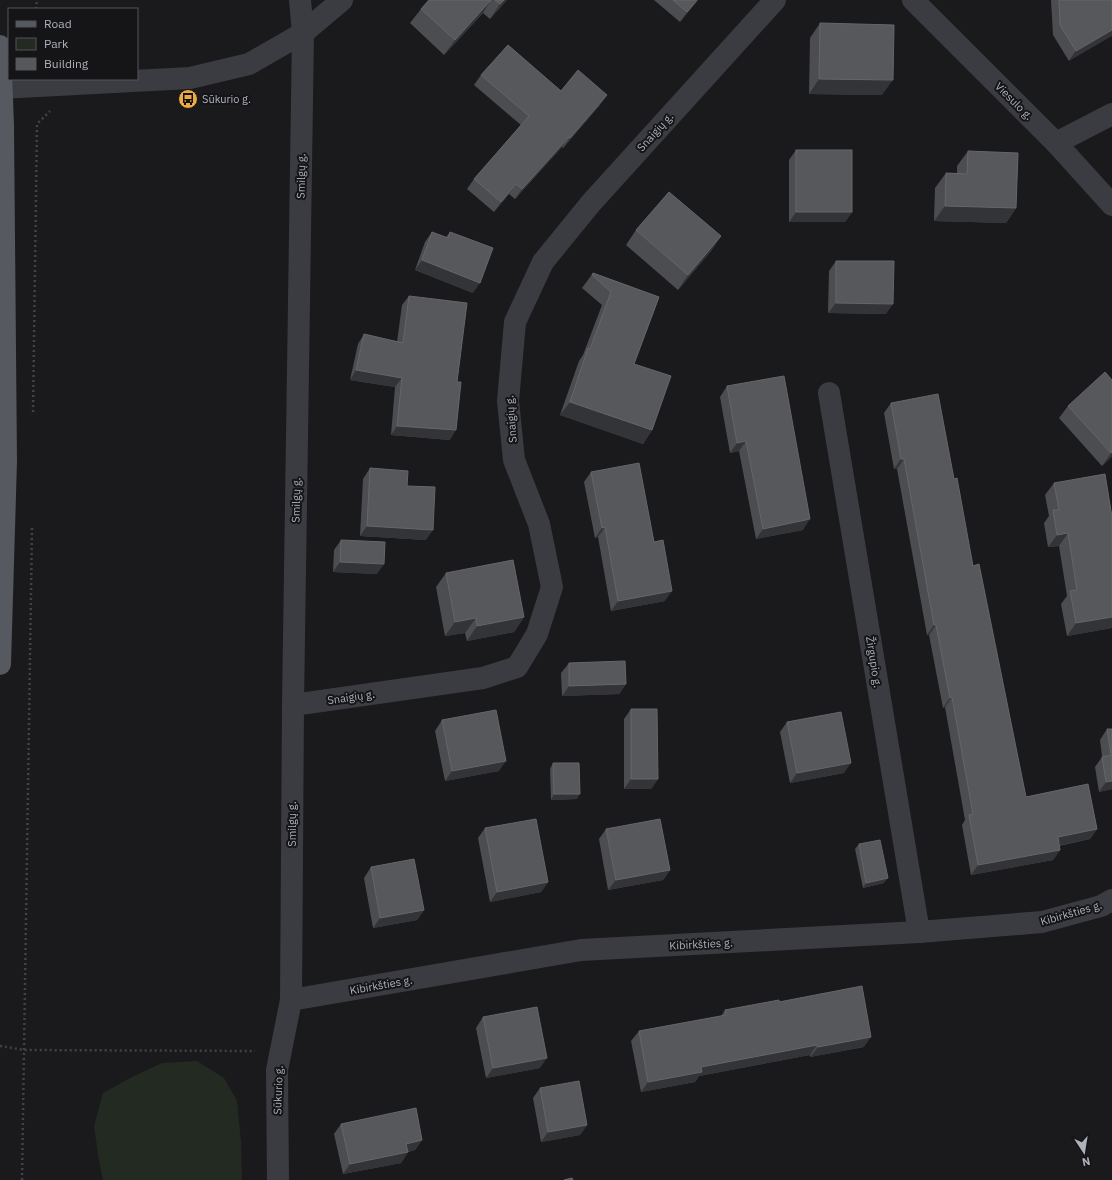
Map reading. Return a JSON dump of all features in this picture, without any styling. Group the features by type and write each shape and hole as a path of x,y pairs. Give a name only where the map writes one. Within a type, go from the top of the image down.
{"main road":[{"path":"0,46 6,461 0,664"}],"street":[{"name":"Smilgų g.","path":"291,1000 293,705 303,33 300,0"},
{"path":"1,88 190,78 248,64 303,33 342,0"},
{"name":"Snaigių g.","path":"293,705 483,678 517,667 537,634 552,587 539,524 514,460 508,401 515,322 543,262 586,209 775,0"},
{"name":"Viesulo g.","path":"913,0 1056,143 1112,205"},
{"path":"1056,143 1112,114"},
{"name":"Žirgupio g.","path":"829,393 919,932"},
{"name":"Kibirkšties g.","path":"291,1000 581,950 919,932 1042,922 1101,906 1112,900"},
{"name":"Sūkurio g.","path":"278,1180 277,1070 291,1000"}],"path":[{"path":"33,419 37,124 51,109 50,85"},
{"path":"22,1180 32,523"},
{"path":"0,1046 25,1050 281,1051"}],"green space":[{"path":"197,1061 224,1078 237,1101 241,1142 242,1180 103,1180 94,1126 103,1093 162,1063"}],"building":[{"path":"429,0 491,0 455,40 421,9"},
{"path":"495,0 504,0 500,4"},
{"path":"673,0 697,0 687,12"},
{"path":"1059,0 1112,0 1112,30 1076,51 1060,25"},
{"path":"820,23 894,25 893,80 819,79"},
{"path":"508,45 561,91 578,70 607,95 570,138 569,137 522,189 516,184 501,202 474,179 529,116 481,75"},
{"path":"796,150 852,150 852,212 796,212"},
{"path":"968,151 1018,153 1016,208 945,206 946,173 967,174"},
{"path":"669,192 721,236 688,275 636,230"},
{"path":"432,232 448,238 450,232 493,248 480,283 422,260"},
{"path":"836,261 894,261 893,304 836,303"},
{"path":"593,273 659,297 634,364 671,376 652,430 570,402 588,348 590,349 611,292 592,275"},
{"path":"409,296 467,303 457,382 461,382 456,430 397,426 402,378 356,370 364,334 403,343"},
{"path":"1105,372 1112,380 1111,453 1068,406"},
{"path":"784,376 810,519 763,529 746,441 737,443 727,386"},
{"path":"938,394 954,479 957,478 973,566 979,564 1026,797 1088,784 1097,829 1058,837 1060,850 978,865 969,815 973,814 952,697 950,698 936,625 934,625 904,459 901,459 891,403"},
{"path":"639,463 654,542 663,540 672,591 618,601 605,527 602,528 591,472"},
{"path":"370,468 408,471 407,486 435,487 433,530 367,526"},
{"path":"1105,474 1112,517 1112,617 1076,623 1070,591 1077,590 1068,533 1057,535 1053,510 1059,510 1054,483"},
{"path":"341,540 385,542 384,564 340,562"},
{"path":"513,560 524,617 477,626 476,618 455,622 446,573"},
{"path":"625,661 626,684 569,686 569,663"},
{"path":"631,709 657,709 658,779 631,779"},
{"path":"496,710 506,761 452,771 442,720"},
{"path":"841,712 851,763 797,773 787,722"},
{"path":"1107,729 1112,729 1112,781 1106,782 1102,757 1111,755"},
{"path":"553,763 579,763 580,794 554,794"},
{"path":"536,819 548,882 497,892 485,828"},
{"path":"660,819 670,870 616,880 606,829"},
{"path":"880,840 888,878 866,883 859,844"},
{"path":"414,859 424,910 380,918 371,867"},
{"path":"862,986 871,1037 818,1047 817,1045 701,1067 702,1072 648,1082 639,1031 726,1015 725,1010 779,1000 779,1002"},
{"path":"537,1007 547,1058 493,1068 483,1017"},
{"path":"579,1081 587,1125 548,1132 540,1088"},
{"path":"416,1108 422,1140 406,1144 408,1152 350,1164 341,1124"}],"place":[{"name":"Sūkurio g.","path":"188,99"}]}
